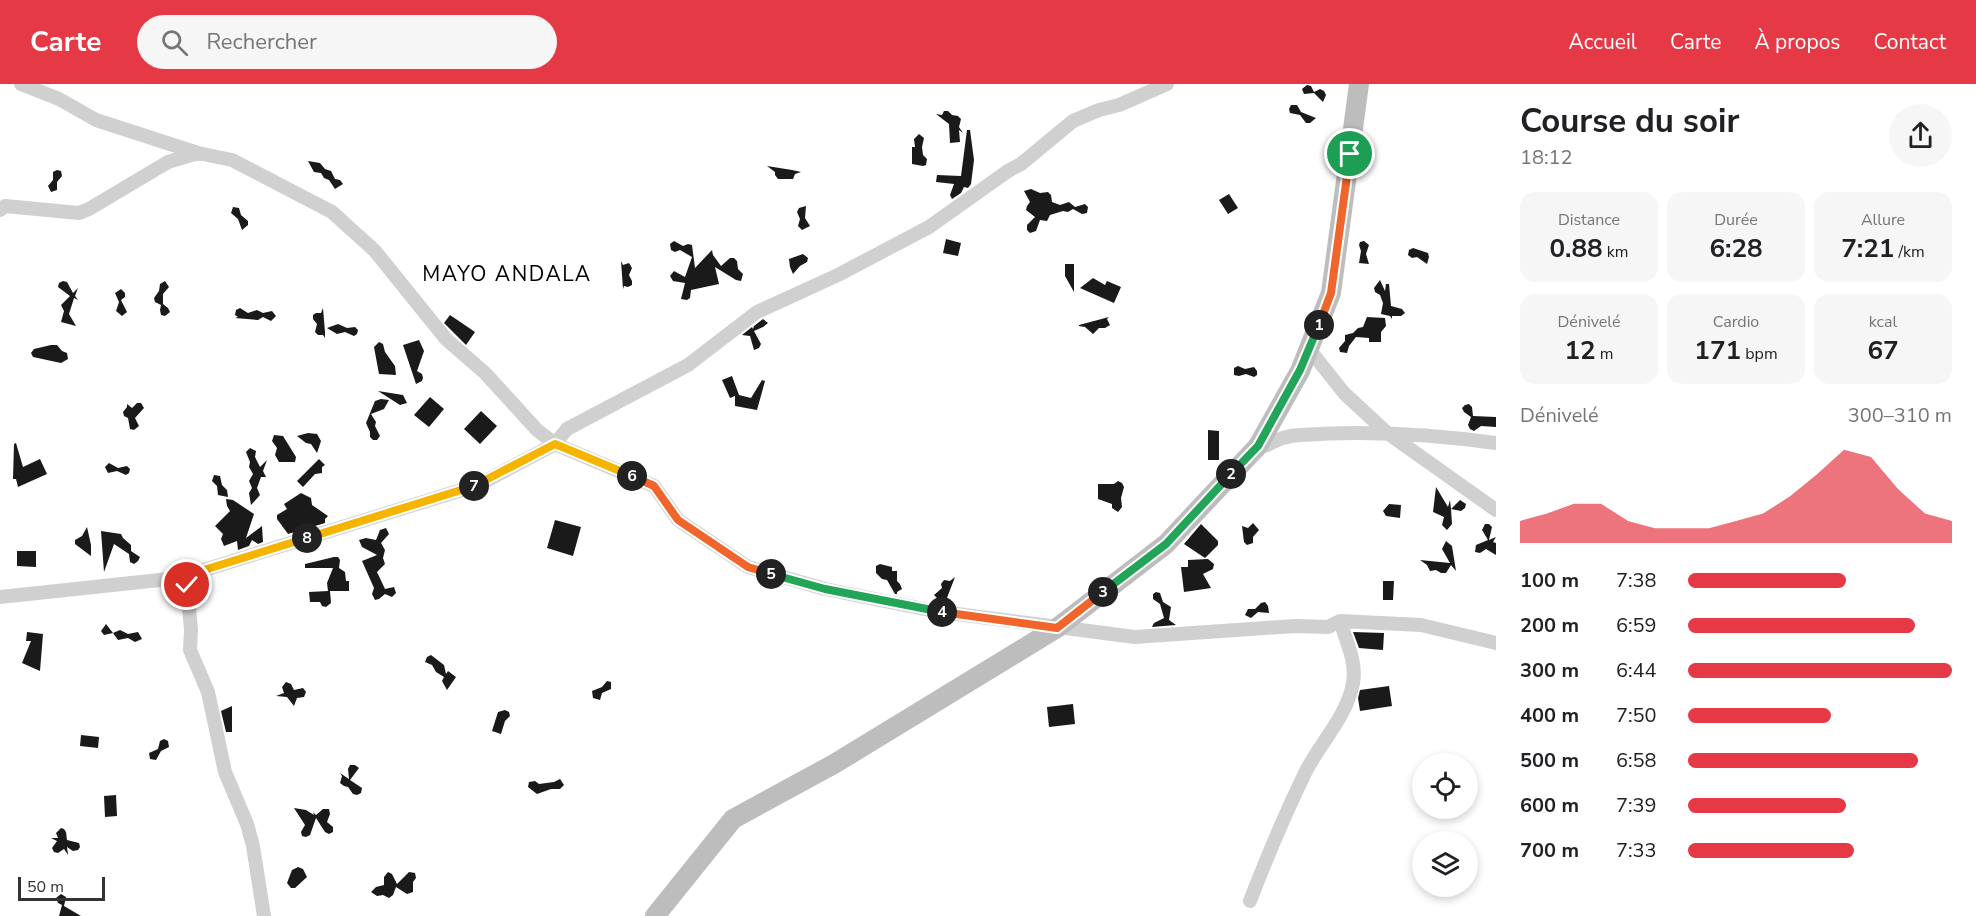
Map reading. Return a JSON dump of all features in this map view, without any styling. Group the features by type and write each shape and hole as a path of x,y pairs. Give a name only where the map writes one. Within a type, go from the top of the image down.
{"street":[{"path":"21,84 59,99 96,120 198,153 232,160 332,212 375,251 446,339 485,373 537,430 555,444 654,486 678,520 748,567 836,591 934,610 1135,637 1295,626 1328,627 1340,621 1421,625 1496,643"},
{"path":"0,597 178,578 478,484 555,444 567,429 688,364 757,312 838,275 929,227 1021,164 1073,121 1099,110 1119,105 1167,84"},
{"path":"655,916 733,819 834,764 1057,628 1166,544 1258,446 1300,370 1331,293 1359,84"},
{"path":"0,210 4,206 79,213 168,162 198,153"},
{"path":"1309,349 1344,393 1386,432 1496,510"},
{"path":"1258,446 1266,446 1281,438 1299,435 1386,432 1412,436 1435,435 1496,443"},
{"path":"178,578 187,585 191,630 190,650 208,692 225,772 247,824 253,846 264,916"},
{"path":"1250,902 1270,849 1307,770 1348,701 1353,681 1353,664 1340,621"}],"building":[{"path":"1307,85 1311,86 1314,92 1320,89 1324,91 1326,95 1323,102 1314,93 1304,94 1302,89"},
{"path":"1291,105 1297,105 1301,112 1316,118 1306,123 1300,115 1290,113"},
{"path":"944,111 961,119 959,127 963,133 959,130 960,142 950,143 949,124 936,114 942,115"},
{"path":"967,130 970,130 974,160 971,184 968,188 964,187 961,193 952,199 950,195 954,184 936,182 937,175 961,176"},
{"path":"919,134 924,138 923,155 927,159 926,165 923,166 912,164 912,147 915,147 914,139"},
{"path":"308,161 320,163 343,184 335,189 321,173 314,172"},
{"path":"767,166 801,172 795,174 793,179 778,179 775,172"},
{"path":"61,171 62,176 57,182 57,190 51,192 48,186 53,180 53,172"},
{"path":"1031,189 1040,193 1048,192 1052,202 1060,205 1069,202 1075,207 1085,204 1088,207 1087,213 1082,214 1073,209 1050,215 1047,221 1040,220 1036,231 1030,233 1027,225 1035,217 1026,210 1030,202 1024,191"},
{"path":"1229,194 1238,208 1228,214 1219,200"},
{"path":"806,206 805,218 810,226 802,230 798,226 800,219 797,212 799,208"},
{"path":"233,207 239,208 241,215 248,221 248,225 242,230 238,219 231,213"},
{"path":"946,239 961,243 958,256 943,253"},
{"path":"674,241 683,246 692,245 695,268 712,250 721,266 730,258 734,258 738,269 743,274 741,281 715,267 719,284 691,290 690,298 681,299 685,283 673,281 670,276 674,271 685,277 692,257 680,250 675,252 671,250 670,244"},
{"path":"1364,241 1369,245 1366,254 1369,264 1359,263 1361,251 1359,245"},
{"path":"1413,248 1428,253 1427,264 1417,257 1412,258 1408,255 1409,250"},
{"path":"803,254 808,258 807,262 793,274 789,259"},
{"path":"621,261 623,265 629,263 632,268 629,275 632,285 624,286 623,289"},
{"path":"1065,264 1074,264 1074,292 1065,276"},
{"path":"1093,278 1105,285 1107,281 1121,287 1114,303 1080,288"},
{"path":"1380,280 1385,291 1386,284 1389,284 1391,306 1402,309 1405,313 1401,316 1392,316 1392,319 1390,316 1381,314 1383,303 1374,288"},
{"path":"63,281 67,282 73,293 78,288 75,296 78,300 74,298 69,314 76,326 61,322 64,311 61,305 70,296 58,287"},
{"path":"165,281 169,287 163,294 163,304 170,312 165,316 161,315 161,305 155,302 154,298 159,291 160,284"},
{"path":"121,289 125,293 125,297 121,300 127,312 122,316 116,311 119,302 115,293"},
{"path":"240,308 248,313 257,310 263,313 272,311 276,316 271,321 263,317 258,320 235,318 238,317 235,315 236,310"},
{"path":"323,308 325,338 315,332 317,324 313,319 313,315 321,313"},
{"path":"450,315 475,332 466,345 444,323"},
{"path":"1109,317 1107,319 1110,325 1099,328 1093,334 1085,327 1079,326 1079,325"},
{"path":"1367,317 1385,318 1386,326 1381,332 1381,342 1369,342 1369,338 1356,337 1347,353 1340,352 1339,348 1345,341 1345,335 1363,327"},
{"path":"763,319 768,323 754,331 761,344 754,350 750,336 742,335 752,327 753,329"},
{"path":"338,324 347,328 355,327 358,330 357,334 354,336 345,332 337,334 327,328"},
{"path":"419,340 424,351 417,371 422,374 423,378 416,384 403,345"},
{"path":"379,342 383,344 385,352 395,366 396,375 379,374 374,347"},
{"path":"57,345 67,353 68,359 61,363 33,357 31,353 34,349"},
{"path":"1238,366 1245,369 1254,367 1257,375 1254,377 1246,374 1234,375 1234,368"},
{"path":"732,376 739,395 751,398 762,380 765,381 757,410 735,406 735,396 730,398 722,380"},
{"path":"378,391 403,395 407,403 400,405"},
{"path":"430,397 444,409 429,427 414,415"},
{"path":"389,400 384,409 371,414 380,436 377,440 373,440 366,423 375,401"},
{"path":"137,403 141,403 144,408 135,418 139,426 134,430 130,429 128,418 123,412 127,404 132,408"},
{"path":"1469,404 1472,407 1473,416 1496,417 1496,427 1481,426 1474,431 1470,429 1468,425 1471,417 1462,408"},
{"path":"481,411 497,426 480,444 464,429"},
{"path":"1208,430 1219,431 1219,460 1208,460"},
{"path":"308,433 317,434 321,441 317,453 311,444 297,436"},
{"path":"274,435 283,436 296,457 295,462 279,462 275,455 277,448 272,441"},
{"path":"16,443 23,467 40,459 47,474 18,487 16,479 13,479 14,444"},
{"path":"250,448 256,451 255,457 260,467 267,460 263,471 266,477 261,477 257,488 260,495 251,505 249,493 252,488 249,481 253,474 246,452"},
{"path":"319,459 325,465 322,467 322,473 315,474 303,487 297,481"},
{"path":"109,463 118,468 127,466 130,469 129,473 126,475 117,471 108,473 105,467"},
{"path":"214,475 220,476 228,497 218,495 217,486 212,481"},
{"path":"1118,481 1124,487 1121,498 1122,507 1118,512 1112,508 1112,504 1098,499 1098,484 1114,484"},
{"path":"1436,487 1448,507 1450,500 1452,524 1447,530 1442,525 1444,517 1433,512"},
{"path":"301,493 311,498 312,505 328,516 325,523 288,534 277,519 277,515 287,509 284,504"},
{"path":"226,499 233,500 254,514 246,538 262,526 263,542 258,544 252,540 249,546 238,550 237,541 224,546 221,539 223,534 215,526 230,511"},
{"path":"1460,500 1466,504 1461,511 1451,509"},
{"path":"1389,504 1401,505 1400,518 1386,516 1383,511"},
{"path":"555,520 581,527 573,556 547,548"},
{"path":"1253,523 1259,530 1253,537 1253,543 1247,545 1244,542 1242,526 1248,528"},
{"path":"1201,524 1218,541 1218,545 1205,558 1184,544"},
{"path":"1485,524 1492,527 1489,540 1496,537 1493,542 1496,543 1496,555 1486,549 1480,553 1475,552 1476,545 1488,540 1482,530"},
{"path":"87,527 91,556 75,544 75,540 82,536"},
{"path":"386,528 389,534 381,543 385,550 383,558 385,564 377,572 385,589 394,587 396,593 392,597 385,594 375,600 372,594 374,588 362,561 377,555 362,547 359,540 366,538 376,540 380,530"},
{"path":"101,531 121,534 131,545 131,551 140,557 138,561 134,564 130,562 129,554 114,544 104,572"},
{"path":"1446,541 1452,546 1456,571 1451,565 1446,573 1430,571 1427,565 1420,560 1450,563 1442,549"},
{"path":"17,551 36,551 36,567 17,566"},
{"path":"334,557 340,560 339,568 345,572 346,581 349,581 349,591 330,591 331,603 326,607 320,602 310,602 309,592 328,591 327,583 333,568 305,568 305,564"},
{"path":"1208,559 1214,564 1213,569 1203,574 1211,588 1184,592 1181,567 1188,567 1188,560"},
{"path":"880,564 892,567 892,571 897,571 897,581 902,589 897,594 887,580 882,579 876,573 876,566"},
{"path":"955,577 945,603 944,599 939,600 934,595 942,588 941,584 944,580 950,581"},
{"path":"1383,581 1394,581 1393,600 1383,600"},
{"path":"1160,593 1163,602 1171,607 1169,620 1176,625 1152,627 1154,623 1164,618 1160,604 1153,599 1153,594"},
{"path":"1265,602 1269,613 1258,612 1251,618 1245,615 1248,609 1255,609"},
{"path":"106,624 113,633 104,635 101,631"},
{"path":"120,630 128,634 138,632 142,639 135,642 128,638 118,640 113,633"},
{"path":"27,632 43,634 40,671 22,663 31,641 26,641"},
{"path":"1353,632 1384,633 1383,650 1359,648"},
{"path":"431,655 444,665 446,674 448,671 456,677 447,690 442,681 444,677 436,672 432,665 425,662"},
{"path":"607,681 611,682 611,689 602,693 600,700 593,698 592,691 602,687"},
{"path":"286,682 291,684 294,690 303,688 306,692 304,697 297,698 294,706 287,697 276,696 284,693 282,687"},
{"path":"1389,686 1392,706 1360,711 1358,698 1360,690"},
{"path":"1073,704 1075,724 1049,727 1047,707"},
{"path":"232,706 232,732 226,732 221,711"},
{"path":"505,710 510,716 505,721 501,734 492,731 498,712"},
{"path":"81,735 99,737 98,748 80,746"},
{"path":"164,739 168,741 169,747 161,751 156,760 150,759 149,753 158,749 160,741"},
{"path":"350,765 359,768 350,780 362,788 361,793 357,795 340,783 342,776 340,773 349,779"},
{"path":"560,779 564,785 560,789 551,789 537,794 528,787 529,782 535,781 539,784"},
{"path":"116,795 117,816 105,817 104,796"},
{"path":"294,808 306,810 314,815 313,812 316,815 323,809 329,809 327,822 333,827 333,832 329,834 325,832 316,818 310,835 302,836 301,832 305,825"},
{"path":"61,828 66,832 67,840 79,843 78,850 73,851 67,847 68,855 64,849 58,853 52,848 57,841 51,838 58,838 56,833"},
{"path":"298,867 303,869 307,877 295,888 291,888 287,883 292,870"},
{"path":"388,872 392,874 397,884 409,872 415,873 413,892 407,894 396,887 389,898 383,895 377,896 371,892 376,887 384,885 384,877"},
{"path":"61,894 66,897 64,906 81,916 59,916 62,905 56,898"}],"district":[{"name":"MAYO ANDALA","path":"507,274"}],"route":[{"path":"187,585 178,578 478,484 555,444 654,486 678,520 748,567 825,589 934,610 1057,628 1166,544 1258,446 1300,370 1331,293 1350,154"}]}
